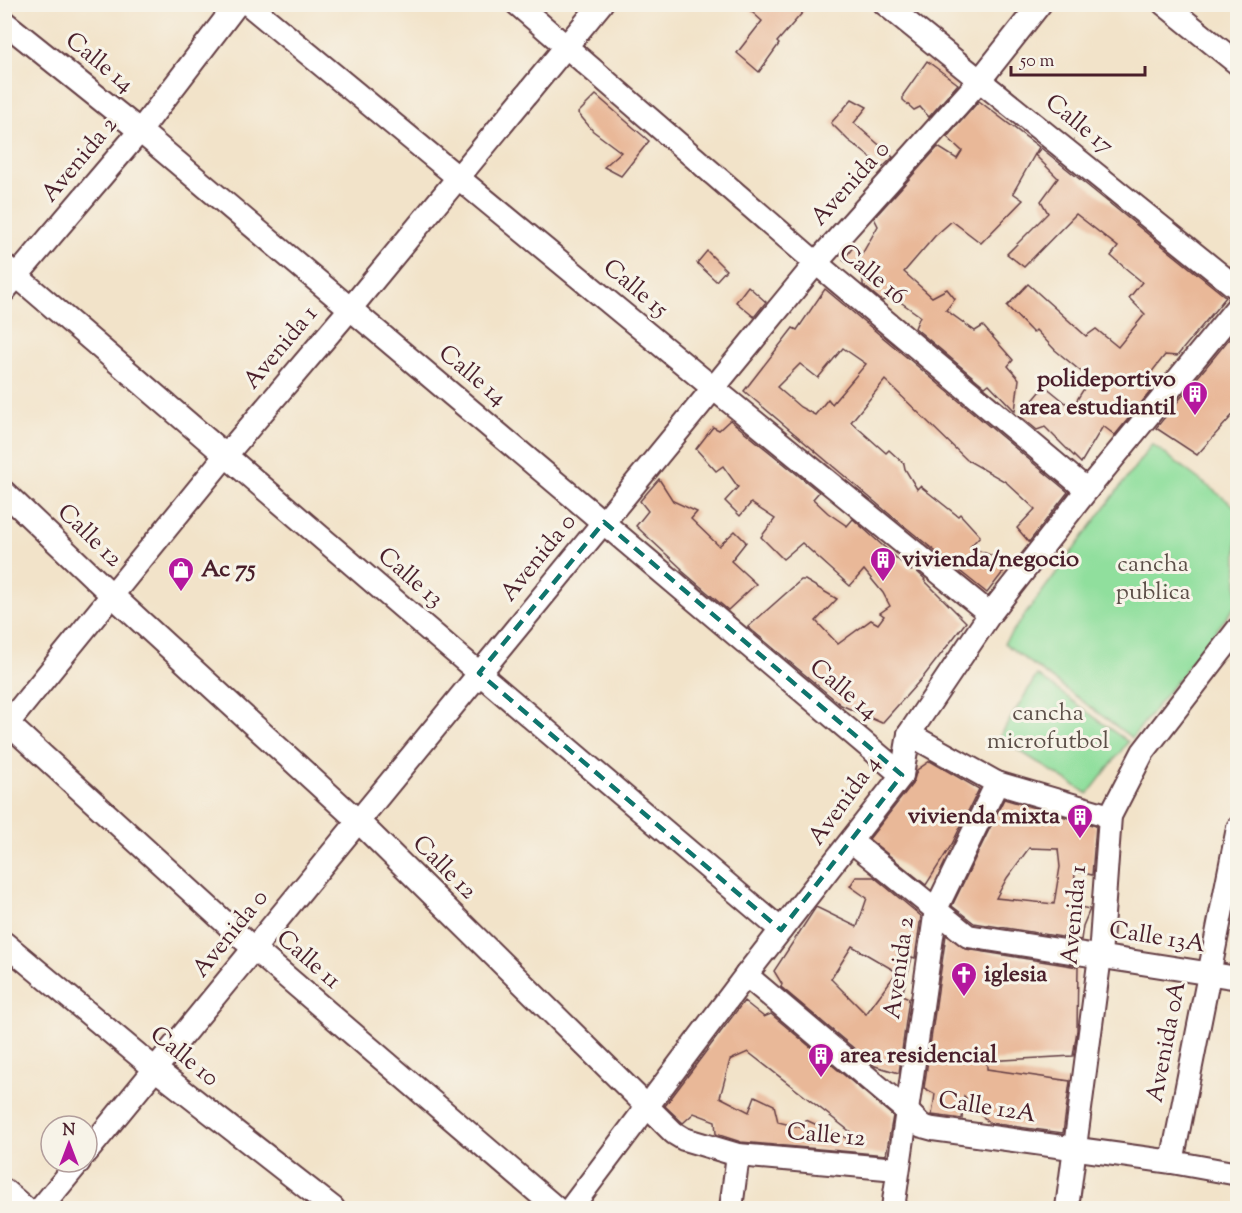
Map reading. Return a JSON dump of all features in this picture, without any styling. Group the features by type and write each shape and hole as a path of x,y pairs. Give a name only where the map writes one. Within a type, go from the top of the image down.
{"street":[{"name":"Avenida 2","path":"9,278 140,131 237,4"},
{"name":"Calle 15","path":"248,4 990,614"},
{"name":"Calle 16","path":"517,4 816,263 1087,490"},
{"name":"Avenida 1","path":"6,724 601,4"},
{"name":"Calle 17","path":"885,4 1238,289"},
{"name":"Avenida 0","path":"99,1137 816,263 980,80 1040,4"},
{"path":"1164,4 1238,64"},
{"name":"Calle 14","path":"4,22 140,131 902,775"},
{"name":"Calle 13","path":"9,278 226,455 479,674 781,930"},
{"name":"Avenida 4","path":"571,1209 746,975 902,775 909,734 990,614 1087,490 1238,306"},
{"name":"Calle 12","path":"4,492 113,596 358,821 674,1133 684,1139 738,1155 897,1169"},
{"name":"Avenida 1","path":"1067,1209 1100,957 1110,816 1143,752 1237,629"},
{"name":"Calle 11","path":"6,724 254,949 556,1209"},
{"path":"909,734 997,783 1110,816"},
{"name":"Avenida 2","path":"893,1209 936,909 997,783"},
{"name":"Avenida 0A","path":"1172,1162 1237,828"},
{"name":"Calle 13A","path":"851,841 968,936 1238,978"},
{"name":"Calle 10","path":"4,943 155,1069 333,1209"},
{"name":"Calle 12A","path":"746,975 922,1126 1172,1162 1238,1174"},
{"path":"730,1209 738,1155"},
{"path":"41,1209 69,1174"},
{"path":"4,1190 25,1209"}],"highlighted area":[{"path":"604,522 902,775 781,930 479,673"}],"green space":[{"name":"cancha publica","path":"1152,444 1237,508 1237,604 1132,738 1004,643"},
{"name":"cancha microfutbol","path":"1037,675 1128,742 1088,794 999,738"}],"building":[{"path":"743,4 810,4 777,42 779,44 759,72 737,53 762,21"},
{"path":"927,61 958,84 929,117 920,107 914,110 903,100 903,95"},
{"path":"596,95 649,141 621,176 604,167 621,152 593,131 578,113"},
{"path":"852,99 867,107 854,123 893,157 883,167 848,140 831,123"},
{"path":"979,101 1039,147 1013,193 1023,200 981,243 952,221 935,236 904,272 932,297 947,289 955,299 946,310 975,331 983,326 1013,360 1008,366 1019,379 1015,411 989,384 985,387 915,328 920,316 892,296 882,301 863,285 863,273 843,260 854,246 862,254 878,226 874,218 938,147 957,159 962,151 947,137"},
{"path":"1041,148 1226,297 1177,356 1165,355 1150,374 1159,381 1115,435 1103,426 1081,463 1045,427 1037,430 1020,416 1045,386 1072,408 1090,379 1055,350 1036,330 1033,333 1007,306 1028,284 1086,336 1096,329 1118,347 1145,314 1129,298 1142,282 1111,256 1118,247 1076,214 1024,267 1007,254 1048,213 1041,201 1058,178 1035,155"},
{"path":"707,251 726,270 716,281 697,263"},
{"path":"748,286 766,302 754,317 736,302"},
{"path":"825,289 1068,492 1029,542 1017,528 1035,509 1006,482 967,460 885,380 851,422 886,453 889,450 904,464 917,489 920,486 958,516 960,514 980,536 970,547 1010,563 987,593 744,391 793,328 797,330","holes":["843,348 866,364 832,404 828,399 815,415 800,407 777,387 800,364 818,378"]},
{"name":"polideportivo area estudiantil","path":"1238,328 1238,409 1197,455 1156,428"},
{"path":"730,420 819,492 813,499 828,513 847,526 853,519 911,571 914,569 925,579 966,622 924,676 882,723 841,705 748,627 801,580 805,580 837,599 816,621 838,644 871,620 878,624 884,616 880,613 890,606 883,593 864,570 850,586 802,543 783,559 761,537 775,519 751,503 740,516 725,501 738,487 723,466 716,471 696,449 713,427 719,430"},
{"path":"659,479 673,501 697,512 691,519 719,546 735,531 746,542 731,561 756,584 728,610 681,570 636,526 648,511 640,501"},
{"path":"930,761 979,789 952,844 926,885 869,839 913,783 917,770"},
{"path":"1004,799 1096,826 1092,875 1075,871 1074,906 1090,909 1083,926 1081,940 974,923 952,906","holes":["1029,848 1058,849 1060,867 1054,904 996,898 1007,878"]},
{"path":"856,877 874,877 921,916 915,958 912,957 902,995 909,998 899,1073 875,1066 781,987 782,984 774,971 816,907 857,927 867,898 850,886","holes":["852,946 897,972 866,1014 831,979"]},
{"path":"946,935 966,949 1078,967 1077,1030 1073,1056 987,1061 987,1069 1070,1081 1063,1133 989,1123 964,1096 962,1119 932,1115 935,1094 924,1088"},
{"name":"area residencial","path":"744,1001 764,1017 771,1014 893,1116 886,1155 741,1142 716,1134 715,1121 694,1113 683,1123 665,1106","holes":["748,1052 857,1137 855,1142 806,1120 802,1128 778,1122 774,1105 755,1096 749,1112 720,1097 730,1060"]}],"place":[{"name":"polideportivo area estudiantil","path":"1195,417"},
{"name":"vivienda/negocio","path":"883,583"},
{"name":"Ac 75","path":"181,593"},
{"name":"vivienda mixta","path":"1080,840"},
{"name":"iglesia","path":"964,998"},
{"name":"area residencial","path":"821,1079"}]}
